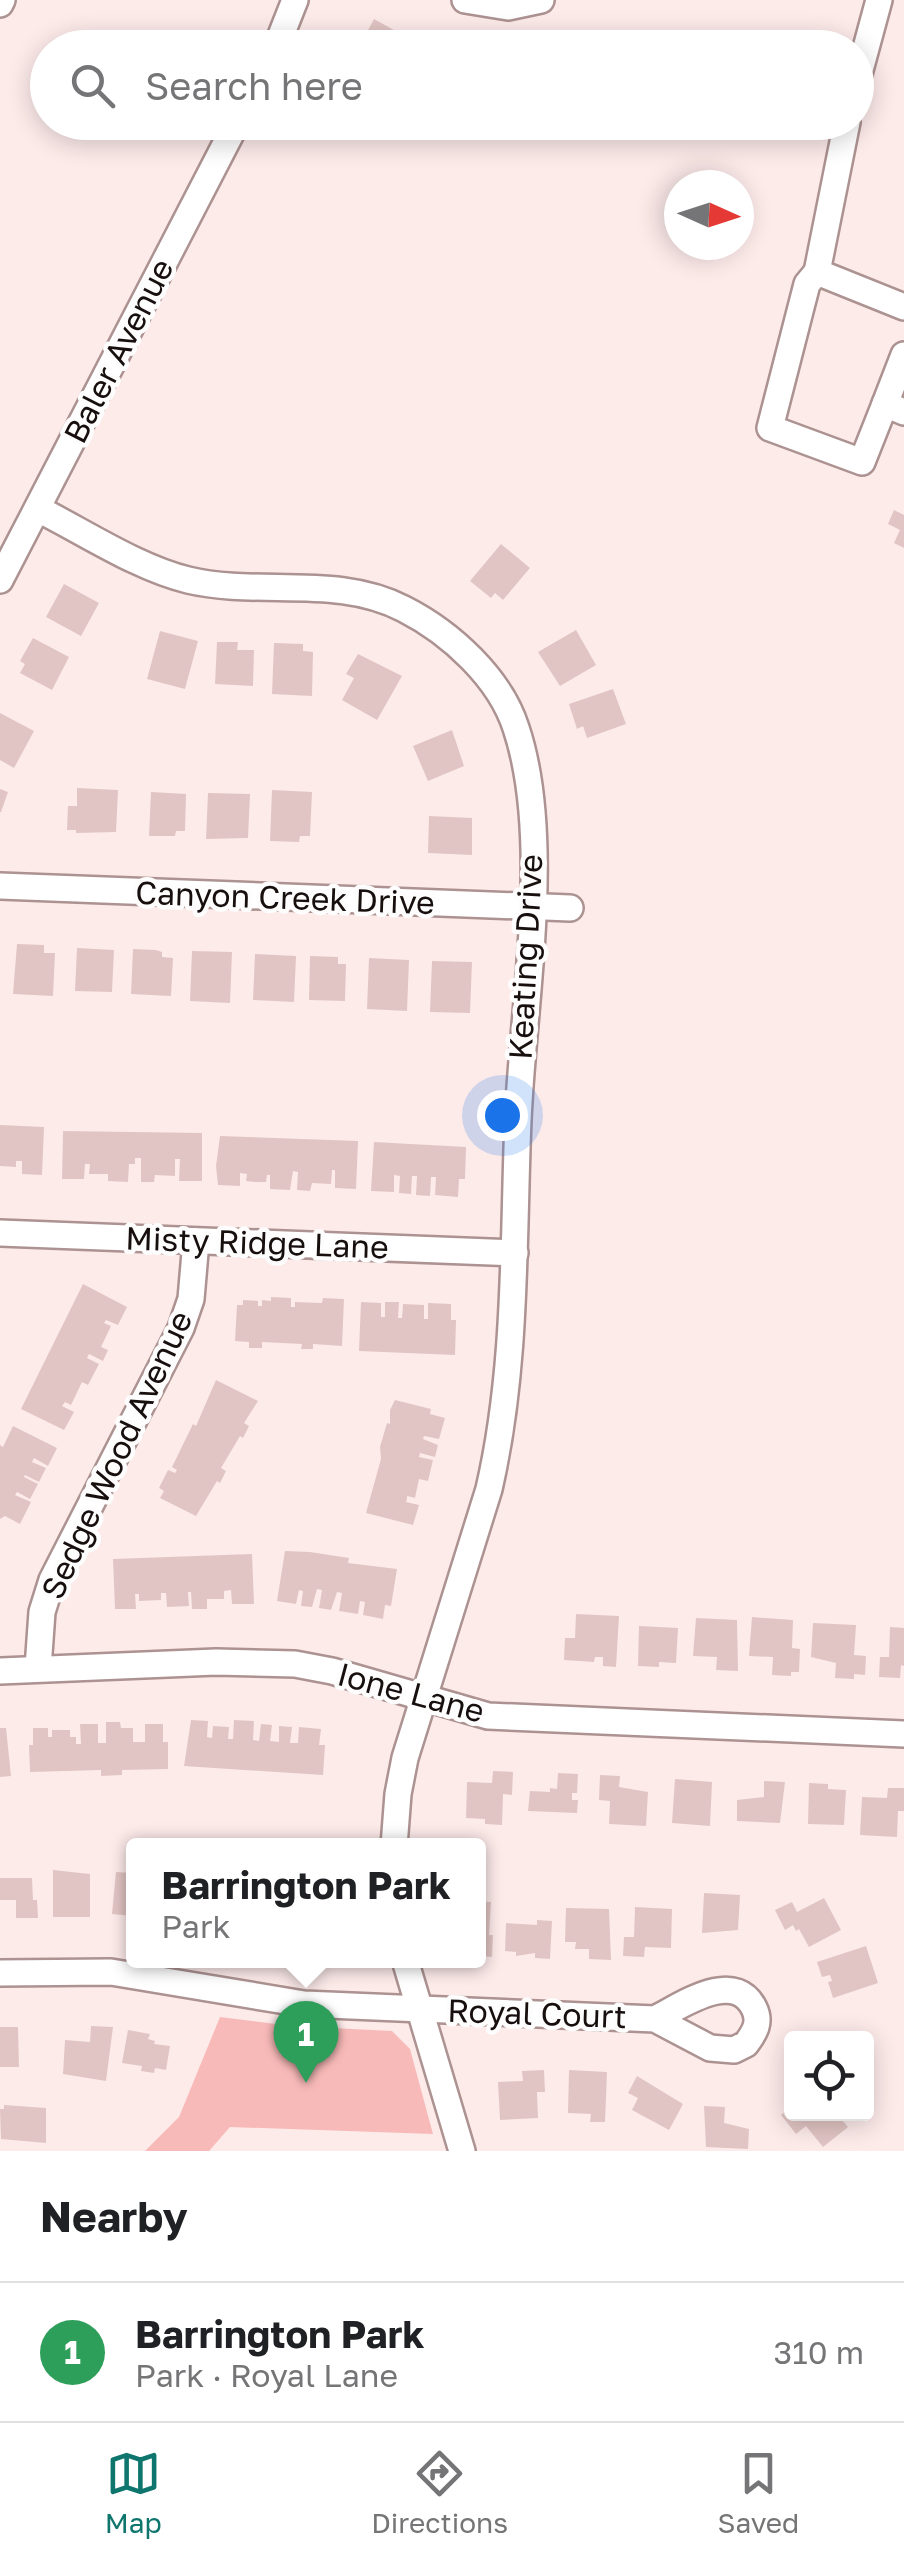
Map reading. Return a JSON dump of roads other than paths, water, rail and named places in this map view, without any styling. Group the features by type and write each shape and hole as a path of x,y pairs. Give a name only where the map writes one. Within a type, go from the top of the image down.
{"street":[{"path":"283,30 295,0"},
{"path":"465,0 508,7 541,0"},
{"path":"871,30 879,0"},
{"name":"Baler Avenue","path":"0,580 229,140"},
{"path":"843,140 818,272 807,284 770,428 862,462 895,408 904,355"},
{"path":"818,272 904,307"},
{"name":"Keating Drive","path":"38,508 161,571 190,580 318,587 403,608 467,654 494,685 516,725 532,810 532,907 518,1118 508,1374 500,1444 422,1699 398,1794 395,1838"},
{"name":"Canyon Creek Drive","path":"0,886 570,908"},
{"name":"Misty Ridge Lane","path":"0,1233 515,1253"},
{"name":"Sedge Wood Avenue","path":"38,1668 42,1612 52,1580 181,1328 190,1299 196,1241"},
{"name":"Ione Lane","path":"0,1671 216,1662 295,1664 332,1671 466,1712 513,1718 904,1734"},
{"path":"407,1968 462,2151"},
{"name":"Royal Court","path":"0,1973 111,1972 186,1982 273,2001 656,2019"}],"place":[{"name":"Barrington Park","path":"306,2083"}]}
